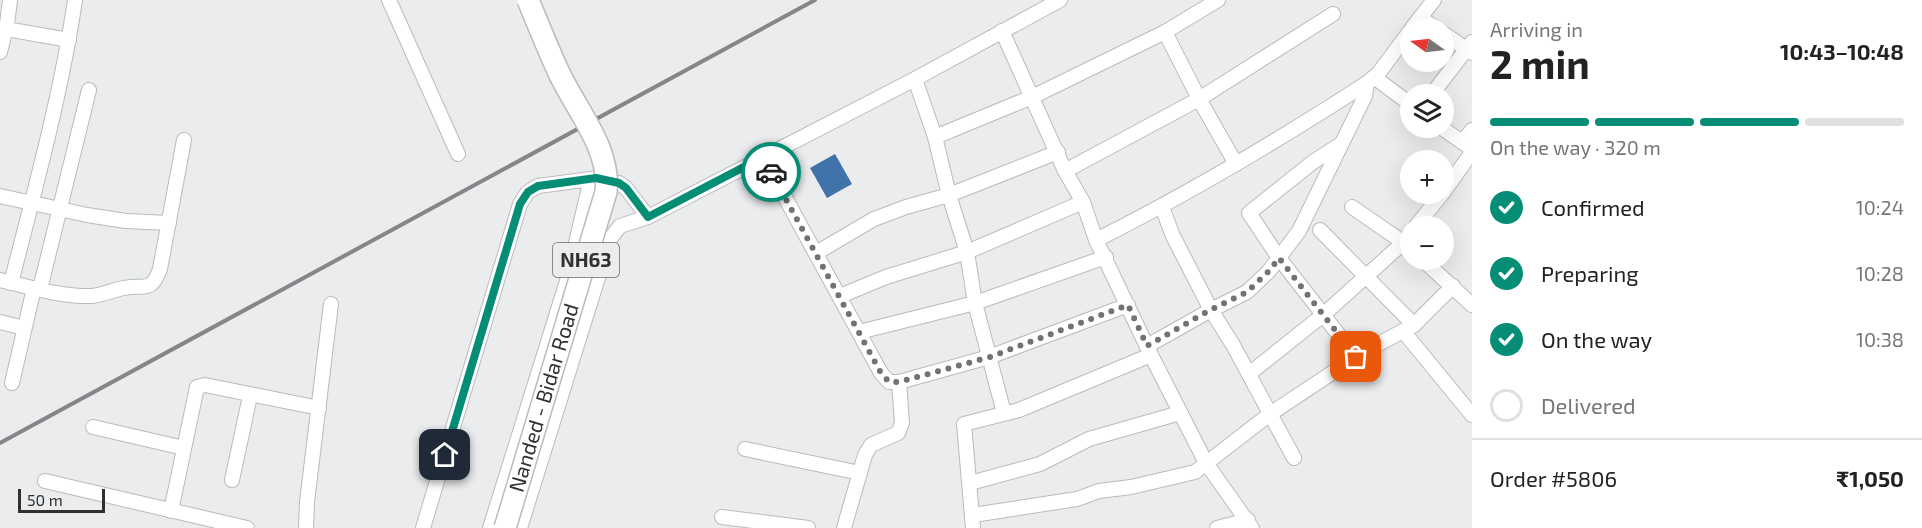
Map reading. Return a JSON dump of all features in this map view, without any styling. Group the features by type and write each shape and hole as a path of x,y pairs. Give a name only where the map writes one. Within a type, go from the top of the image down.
{"highway":[{"name":"Nanded - Bidar Road","path":"505,528 575,299 606,192 608,177 604,158 559,73 528,0"}],"street":[{"path":"0,52 10,0"},
{"path":"75,0 69,40 31,202 5,281 70,296 94,296 124,288 152,285 160,269 183,140"},
{"path":"389,0 458,154"},
{"path":"520,528 610,239 620,226 648,217 915,79 1060,0"},
{"path":"935,137 1032,97 1165,32 1218,0"},
{"path":"1420,18 1434,0"},
{"path":"1065,171 1199,99 1333,14"},
{"path":"3,29 69,40"},
{"path":"1002,31 1065,171 1083,202 1096,240 1180,413 1206,463 1250,524 1217,528"},
{"path":"1165,32 1236,164"},
{"path":"1440,84 1470,48 1454,39"},
{"path":"1096,240 1162,207 1274,143 1370,80 1400,43"},
{"path":"915,79 935,137 949,195 967,252 975,303 1004,413"},
{"path":"1370,80 1400,98"},
{"path":"1370,80 1365,96 1299,231 1269,271 1247,292 1210,310 1149,351 1019,410 964,424 973,522 1077,499 1099,491 1131,487 1195,472 1270,414 1356,357 1408,328 1453,286"},
{"path":"12,384 24,328 59,209 89,90"},
{"path":"1454,174 1469,148 1472,130"},
{"path":"1454,136 1469,148"},
{"path":"1342,143 1312,162 1249,213 1279,258 1356,357"},
{"path":"816,253 874,219 949,195 1058,152"},
{"path":"763,157 881,373 889,382 899,382 990,357 1128,305"},
{"path":"423,528 520,204 528,192 538,186 596,178 619,183 626,188 648,217"},
{"path":"490,528 567,281 591,179"},
{"path":"0,196 126,221 169,223"},
{"path":"840,296 886,277 967,252 1083,202"},
{"path":"1424,216 1434,204"},
{"path":"1162,207 1173,236 1210,310 1249,374 1294,458"},
{"path":"1352,207 1400,237"},
{"path":"1320,230 1365,277 1408,328 1472,415"},
{"path":"1249,374 1323,315 1400,249"},
{"path":"859,332 975,303 1106,257"},
{"path":"1435,270 1472,305"},
{"path":"306,528 331,304"},
{"path":"0,322 24,328"},
{"path":"844,528 865,455 871,445 898,433 902,423 899,382"},
{"path":"171,511 197,387 205,386 319,408"},
{"path":"232,480 250,396"},
{"path":"970,483 1040,464 1089,439 1180,413"},
{"path":"93,427 184,448"},
{"path":"744,449 860,473"},
{"path":"45,481 247,528"},
{"path":"722,517 808,528"}],"building":[{"path":"835,154 852,184 827,198 810,168"}],"railway":[{"path":"0,443 815,0"}],"way so far":[{"path":"771,172 881,373 889,382 899,382 990,357 1128,305 1147,346 1247,292 1279,258 1356,357"}],"route":[{"path":"445,455 520,204 528,192 538,186 596,178 619,183 626,188 648,217 763,157 771,172"}]}
